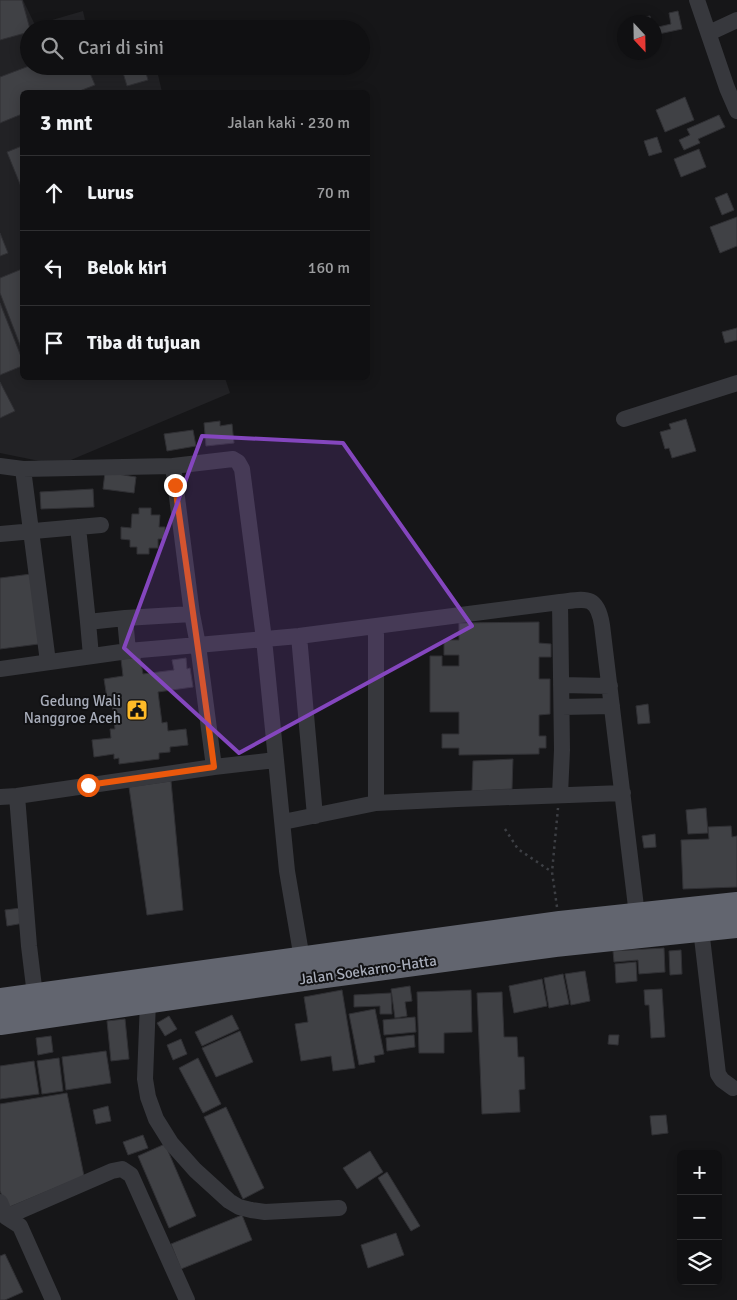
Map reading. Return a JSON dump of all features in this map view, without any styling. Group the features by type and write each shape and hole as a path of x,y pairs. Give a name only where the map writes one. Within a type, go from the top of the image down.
{"highway":[{"name":"Jalan Soekarno-Hatta","path":"0,1000 560,923 737,904"},
{"name":"Jalan Soekarno-Hatta","path":"0,1023 546,946 737,926"}],"street":[{"path":"698,0 727,88 737,111"},
{"path":"709,33 737,20"},
{"path":"624,419 737,383"},
{"path":"0,466 23,470 173,466 233,459 238,462 242,469 264,639 287,871 302,959"},
{"path":"173,466 214,767"},
{"path":"23,470 48,662"},
{"path":"0,534 101,525"},
{"path":"78,527 91,656"},
{"path":"0,669 128,651 299,636 586,599 596,605 601,616 637,915"},
{"path":"560,602 562,707 560,795"},
{"path":"88,622 192,614"},
{"path":"125,618 128,651"},
{"path":"376,626 376,803"},
{"path":"299,636 316,816"},
{"path":"561,685 610,686"},
{"path":"562,707 612,706"},
{"path":"0,797 276,760"},
{"path":"283,822 376,803 623,793"},
{"path":"17,796 35,996"},
{"path":"701,929 718,1074 722,1080 733,1088"},
{"path":"148,1001 145,1079 148,1096 156,1119 171,1143 195,1170 229,1201 239,1207 265,1212 339,1208"},
{"path":"53,1300 20,1226 3,1210 122,1169 131,1175 187,1300"}],"path":[{"path":"560,795 552,872 560,923"},
{"path":"505,829 518,849 552,872"}],"highlighted area":[{"path":"202,436 343,443 472,626 239,753 124,648"}],"shaded area":[{"path":"0,0 23,0 33,20 20,20 20,75 158,75 162,90 20,90 20,380 226,380 230,393 59,465 0,453"},
{"path":"83,11 85,20 52,20"}],"building":[{"path":"0,0 22,0 28,20 20,20 20,34 0,40"},
{"path":"678,11 682,29 662,33 662,26 671,24 669,13"},
{"path":"20,69 20,75 91,75 95,85 82,90 20,90 20,115 0,123 0,77"},
{"path":"124,75 147,75 148,80 127,86"},
{"path":"685,97 694,120 665,132 656,110"},
{"path":"719,115 725,127 698,139 700,143 684,150 679,140 690,135 687,129"},
{"path":"657,137 662,152 649,156 644,141"},
{"path":"20,147 20,184 7,152"},
{"path":"699,149 706,167 681,177 674,159"},
{"path":"727,193 734,210 722,215 715,198"},
{"path":"737,217 737,246 720,253 710,227"},
{"path":"0,233 8,253 0,256"},
{"path":"20,270 20,345 0,293 0,278"},
{"path":"0,303 20,354 20,367 0,375"},
{"path":"737,328 737,340 725,343 722,332"},
{"path":"0,382 15,411 0,418"},
{"path":"686,419 696,451 672,458 669,448 665,449 660,432 671,429 669,424"},
{"path":"220,421 220,426 232,424 234,443 206,446 204,423"},
{"path":"193,430 196,446 167,451 164,434"},
{"path":"105,472 136,477 134,493 103,489"},
{"path":"93,489 94,507 41,509 40,492"},
{"path":"139,508 151,508 151,515 160,515 159,527 165,527 165,539 158,539 158,548 149,548 149,554 137,554 137,547 130,547 130,540 121,539 121,527 131,528 132,514 139,514"},
{"path":"31,574 39,644 0,649 0,578"},
{"path":"539,622 539,643 551,644 551,657 539,657 539,679 550,679 550,714 539,715 539,736 546,736 546,748 539,748 539,754 459,755 459,748 442,748 442,734 459,734 459,712 430,712 430,656 442,656 442,666 459,666 459,655 444,655 444,640 459,640 459,623"},
{"name":"Gedung Wali Nanggroe Aceh","path":"140,657 143,674 174,670 172,660 186,658 187,669 190,668 193,687 158,692 162,723 167,722 168,731 186,729 188,745 170,747 170,752 159,753 159,759 119,764 119,758 114,759 114,754 94,757 92,740 111,738 110,729 115,729 111,698 107,698 104,679 123,676 121,659"},
{"path":"648,704 650,723 638,724 636,706"},
{"path":"513,759 512,789 472,791 473,761"},
{"path":"171,781 183,910 147,915 129,787"},
{"path":"706,808 708,833 688,834 686,810"},
{"path":"731,826 732,837 737,836 737,887 683,889 681,840 709,839 708,827"},
{"path":"655,834 656,847 644,848 642,836"},
{"path":"21,908 24,923 7,926 5,910"},
{"path":"664,948 665,972 639,974 638,960 614,962 613,951"},
{"path":"681,950 682,974 670,975 669,951"},
{"path":"636,962 637,981 616,983 615,964"},
{"path":"585,971 590,1001 571,1005 565,974"},
{"path":"563,974 569,1004 549,1008 544,978"},
{"path":"542,979 547,1006 514,1013 509,986"},
{"path":"410,986 412,1001 405,1002 407,1016 395,1018 391,989"},
{"path":"662,989 665,1037 651,1038 649,1005 645,1005 644,990"},
{"path":"342,990 355,1068 333,1071 331,1056 301,1061 295,1024 308,1022 304,997"},
{"path":"471,990 472,1032 444,1033 444,1053 419,1053 417,992"},
{"path":"502,992 504,1037 517,1037 518,1057 524,1057 525,1089 519,1090 520,1112 482,1114 477,993"},
{"path":"391,993 392,1014 380,1014 380,1006 354,1007 354,995"},
{"path":"375,1009 384,1054 374,1056 375,1062 359,1065 349,1014"},
{"path":"232,1015 239,1029 202,1046 195,1032"},
{"path":"169,1016 177,1029 165,1036 157,1023"},
{"path":"415,1017 416,1032 384,1035 383,1020"},
{"path":"125,1019 129,1059 111,1061 107,1021"},
{"path":"240,1031 253,1062 216,1077 202,1048"},
{"path":"414,1035 415,1047 387,1051 386,1038"},
{"path":"609,1035 619,1035 618,1045 608,1044"},
{"path":"51,1036 53,1052 38,1055 36,1038"},
{"path":"181,1039 187,1054 173,1060 167,1045"},
{"path":"106,1051 111,1083 66,1090 62,1057"},
{"path":"59,1058 63,1091 42,1094 37,1061"},
{"path":"198,1058 221,1104 203,1113 179,1068"},
{"path":"34,1061 39,1094 0,1099 0,1066"},
{"path":"67,1093 84,1176 7,1208 0,1191 0,1104"},
{"path":"108,1106 111,1121 96,1124 93,1110"},
{"path":"226,1107 264,1188 243,1199 204,1117"},
{"path":"666,1115 668,1133 652,1135 650,1116"},
{"path":"143,1135 148,1148 128,1155 123,1142"},
{"path":"165,1144 196,1216 169,1228 138,1156"},
{"path":"370,1151 383,1172 357,1189 343,1168"},
{"path":"387,1172 420,1226 411,1231 378,1178"},
{"path":"242,1215 252,1240 181,1269 171,1244"},
{"path":"396,1233 404,1255 368,1268 361,1245"},
{"path":"5,1254 23,1292 5,1300 0,1300 0,1256"}],"place":[{"name":"Gedung Wali Nanggroe Aceh","path":"137,710"}],"route":[{"path":"88,785 214,767 175,485"}]}
